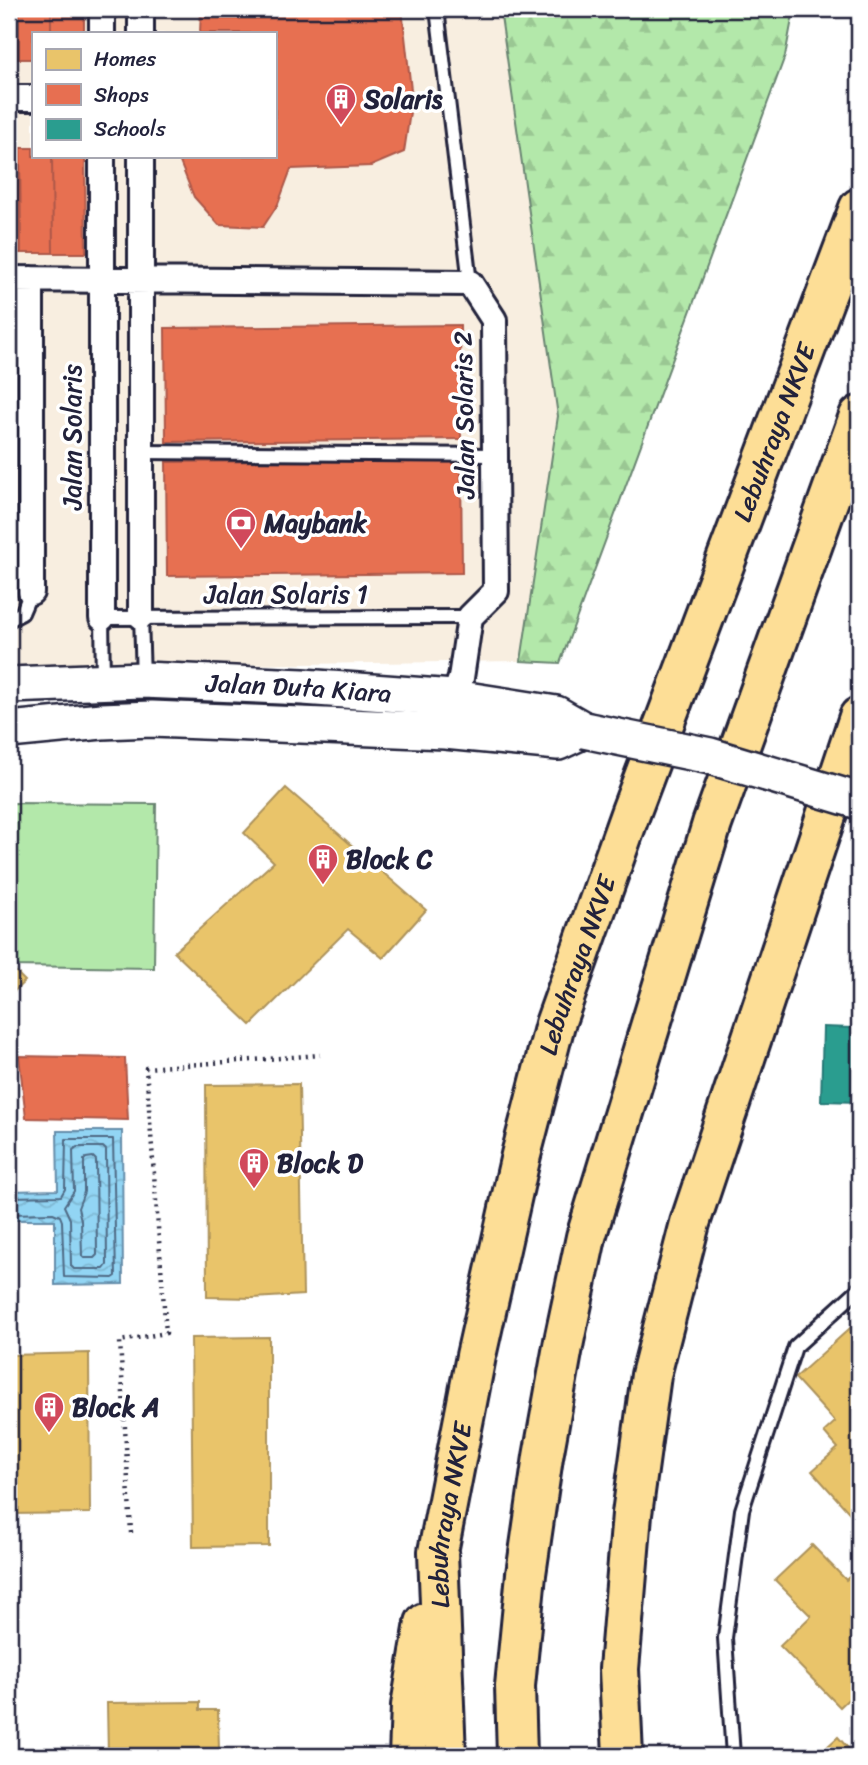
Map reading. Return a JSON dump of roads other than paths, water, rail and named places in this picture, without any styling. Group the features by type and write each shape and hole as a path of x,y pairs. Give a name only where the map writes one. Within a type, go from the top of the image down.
{"highway":[{"name":"Lebuhraya NKVE","path":"446,1756 438,1552 485,1316 521,1155 555,1024 630,814 859,208"},
{"path":"517,1756 515,1686 526,1574 543,1457 586,1237 712,824 859,416"},
{"path":"623,1756 619,1669 632,1514 651,1375 690,1223 859,717"},
{"path":"409,1756 411,1706 438,1552"}],"main road":[{"name":"Jalan Duta Kiara","path":"9,685 125,702 558,743 584,730"},
{"name":"Jalan Duta Kiara","path":"9,730 125,702 303,687 454,698 556,714 584,730 710,756 859,801"}],"street":[{"path":"102,9 102,32"},
{"path":"141,9 141,32"},
{"path":"9,98 32,98"},
{"name":"Jalan Solaris","path":"102,158 102,618"},
{"path":"141,158 141,616"},
{"path":"31,592 20,279 470,283"},
{"name":"Jalan Solaris 2","path":"470,283 494,320 496,591 470,617"},
{"path":"454,698 461,678 470,617"}],"lane":[{"path":"437,9 470,283"},
{"path":"141,452 495,455"},
{"path":"9,620 22,613 31,592"},
{"path":"125,702 141,616"},
{"name":"Jalan Solaris 1","path":"102,618 470,617"},
{"name":"Jalan Solaris","path":"102,618 125,702"},
{"path":"733,1756 725,1639 742,1510 795,1347 859,1289"}],"water":[{"path":"57,1131 122,1131 123,1284 55,1285 55,1220 9,1220 9,1191 58,1190"}],"place":[{"name":"Solaris","path":"341,126"},
{"name":"Maybank","path":"241,550"},
{"name":"Block C","path":"323,886"},
{"name":"Block D","path":"254,1190"},
{"name":"Block A","path":"49,1434"}]}
